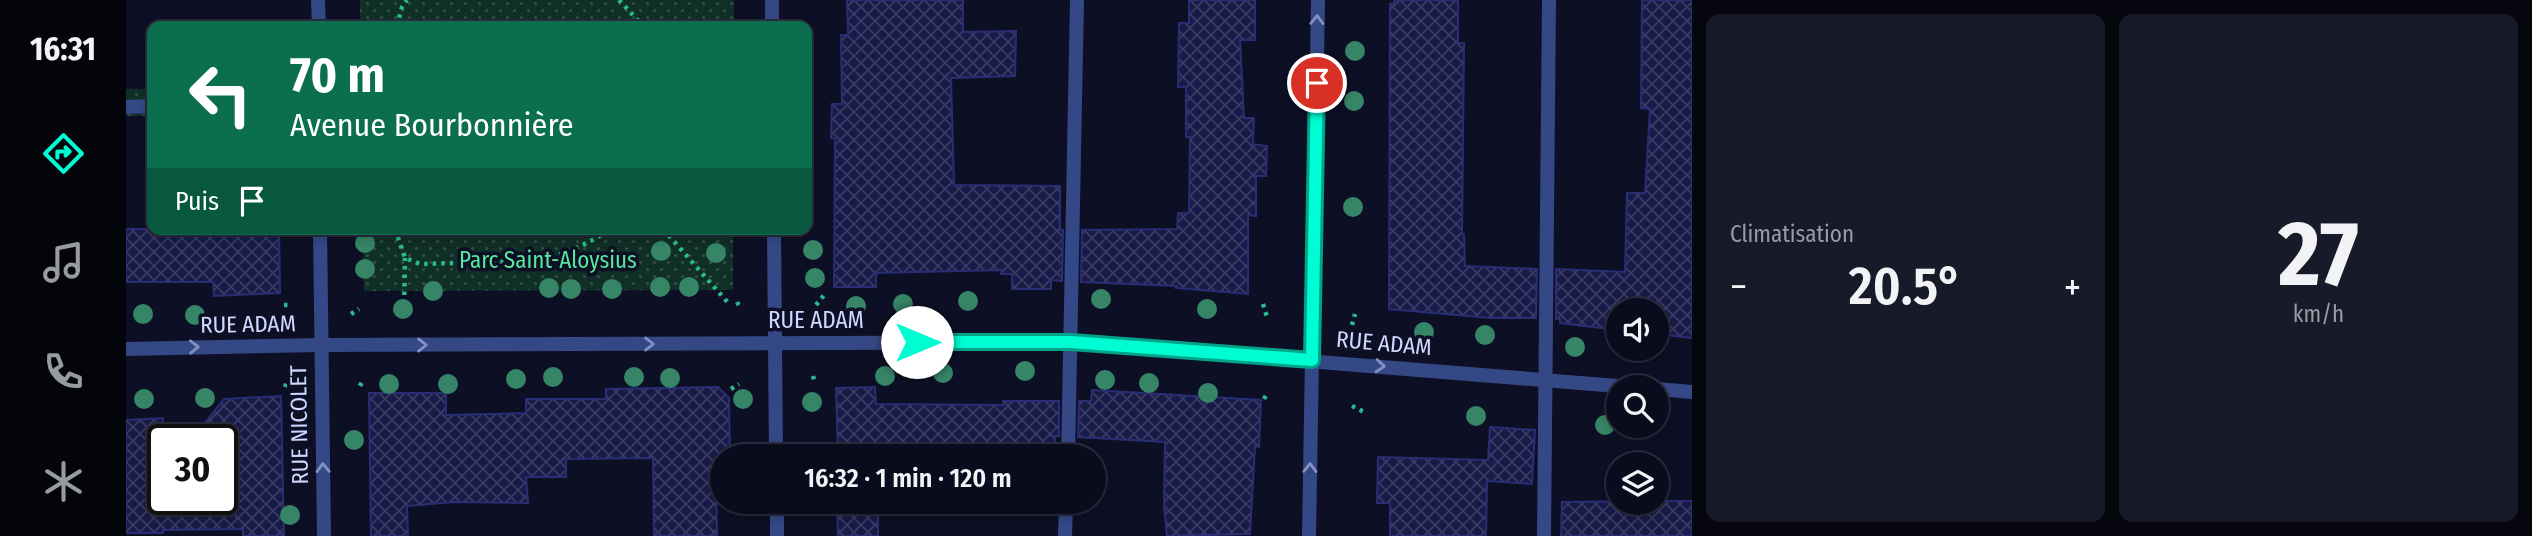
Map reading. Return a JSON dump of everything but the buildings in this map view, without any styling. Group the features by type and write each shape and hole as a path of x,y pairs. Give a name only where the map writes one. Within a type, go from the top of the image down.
{"street":[{"path":"318,0 318,21"},
{"path":"772,0 772,21"},
{"path":"1068,444 1077,0"},
{"path":"1309,536 1318,0"},
{"path":"1544,536 1549,0"},
{"path":"126,107 147,106"},
{"name":"RUE NICOLET","path":"320,235 324,536"},
{"path":"774,235 776,444"},
{"name":"RUE ADAM","path":"126,349 320,345 1071,342 1606,385"},
{"path":"1669,390 1692,392"},
{"path":"777,514 777,536"},
{"path":"1065,536 1066,514"}],"path":[{"path":"398,21 402,6 407,0"},
{"path":"619,0 638,21"},
{"path":"397,235 405,258 404,312"},
{"path":"405,258 421,264 533,261 551,258 583,246 601,235"},
{"path":"668,235 730,306"},
{"path":"816,304 825,294"},
{"path":"737,302 741,309"},
{"path":"1263,304 1267,317"},
{"path":"351,314 359,309"},
{"path":"1352,325 1355,314"},
{"path":"813,376 815,383"},
{"path":"360,386 363,380"},
{"path":"731,390 739,384"},
{"path":"1264,399 1268,392"},
{"path":"1352,405 1364,412"}],"green space":[{"path":"360,0 734,0 734,21 360,21"},
{"path":"126,89 147,89 147,116 126,116"},
{"name":"Parc Saint-Aloysius","path":"363,235 733,235 733,290 364,291"}],"route":[{"path":"917,342 1071,342 1312,360 1317,83"}]}
